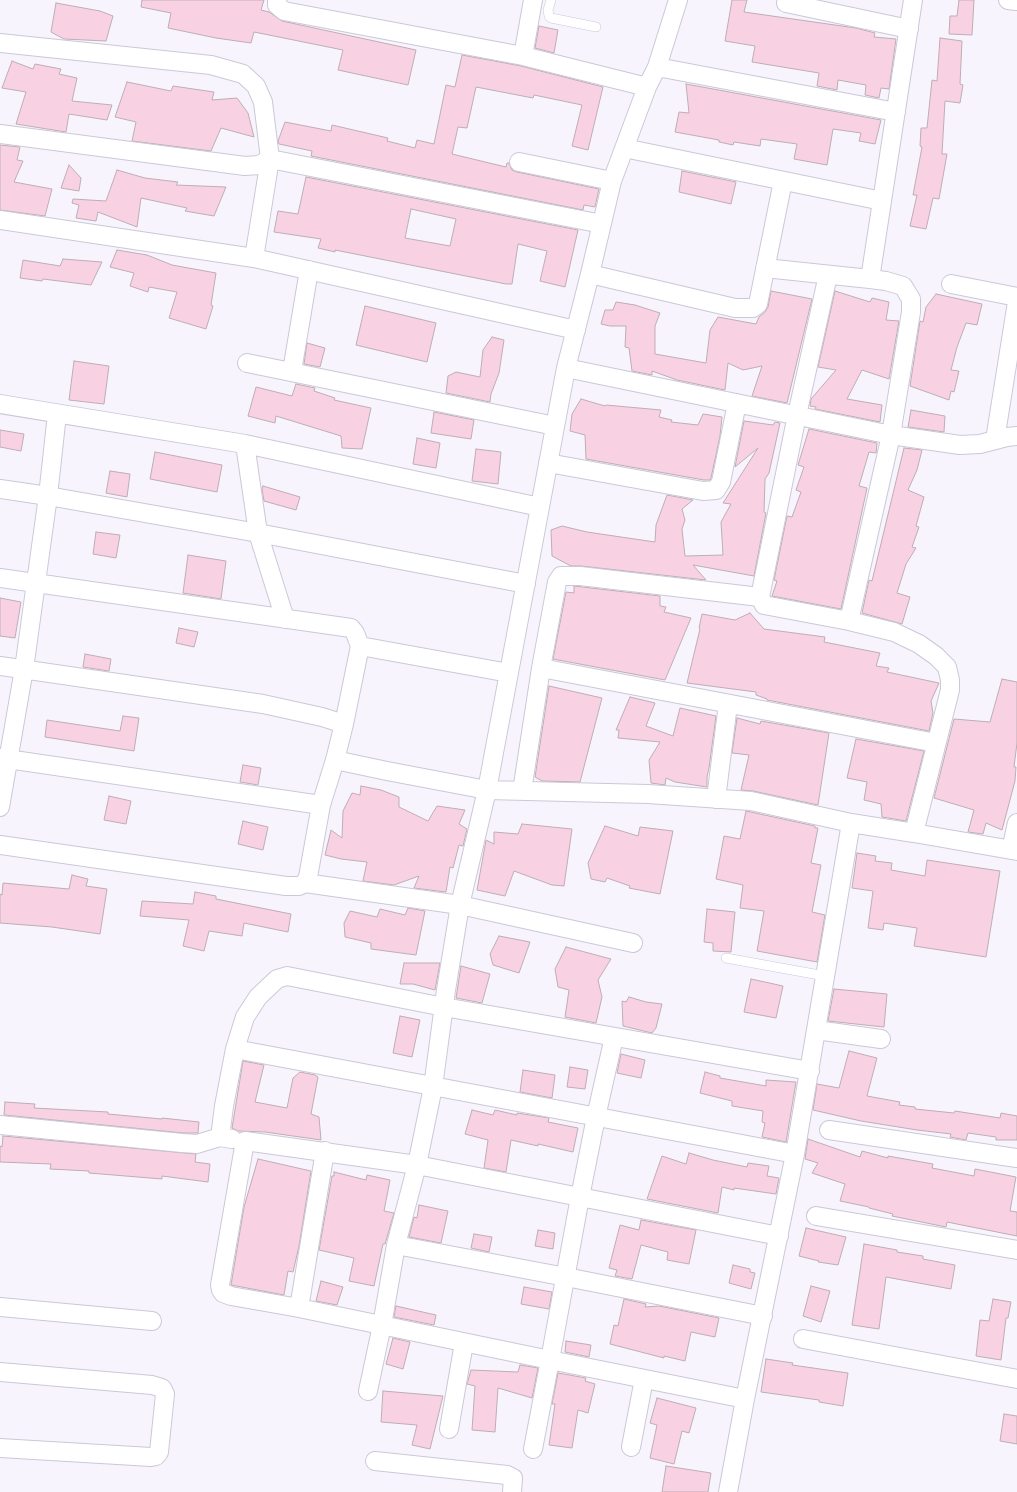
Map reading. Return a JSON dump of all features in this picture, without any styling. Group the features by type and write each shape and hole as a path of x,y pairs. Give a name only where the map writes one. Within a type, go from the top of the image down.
{"street":[{"path":"276,0 277,5 284,11 523,56 647,87"},
{"path":"523,56 533,0"},
{"path":"368,1391 382,1325 396,1245 417,1165 433,1087 460,905 487,790 566,368 612,182 647,87 657,66 678,0"},
{"path":"870,279 913,0"},
{"path":"1008,0 1017,2"},
{"path":"781,1 909,29"},
{"path":"0,43 211,65 243,74 256,86 263,102 270,159 254,258"},
{"path":"657,66 896,112"},
{"path":"0,134 245,166 259,165 270,159 602,224"},
{"path":"624,148 882,201"},
{"path":"519,162 612,182"},
{"path":"590,274 736,308 753,308 758,304 783,181"},
{"path":"0,220 254,258 576,330"},
{"path":"765,268 886,281 903,286 911,299 911,312 891,435 850,620"},
{"path":"292,371 309,270"},
{"path":"828,275 797,415 760,597 764,605 850,620 894,632 919,644 936,656 947,667 950,680 950,690 914,833"},
{"path":"951,284 1017,297"},
{"path":"995,440 1017,302"},
{"path":"247,362 555,426"},
{"path":"566,368 891,435 960,445 980,444 1017,436"},
{"path":"548,463 703,491 716,490 721,482 737,403"},
{"path":"0,404 245,444 540,507"},
{"path":"0,808 4,759 24,669 48,496 57,414"},
{"path":"245,444 258,533 285,619"},
{"path":"0,489 258,533 526,584"},
{"path":"522,791 541,668 557,582 561,576 580,576 760,597"},
{"path":"0,578 351,628 355,633 360,646 344,724 321,805 308,877 305,883"},
{"path":"360,646 509,673"},
{"path":"0,666 263,704 322,717 344,724"},
{"path":"541,668 936,743"},
{"path":"716,799 728,704"},
{"path":"4,759 321,805"},
{"path":"335,760 487,790 648,794 752,801 851,823 1014,851 1017,823"},
{"path":"728,1492 745,1399 795,1154 851,823"},
{"path":"0,845 286,886 299,886 305,883 460,905 633,943"},
{"path":"220,1136 224,1106 244,1017 258,997 277,979 287,976 444,1007 810,1071"},
{"path":"816,1030 881,1039"},
{"path":"533,1449 580,1197 614,1037"},
{"path":"236,1049 795,1154"},
{"path":"0,1125 197,1144 220,1136 245,1141 417,1165 779,1236"},
{"path":"829,1130 1017,1158"},
{"path":"245,1141 220,1285 223,1293 231,1296 299,1308 464,1343 745,1399"},
{"path":"299,1308 325,1151"},
{"path":"816,1216 1017,1250"},
{"path":"396,1245 763,1316"},
{"path":"0,1307 152,1321"},
{"path":"803,1339 1017,1379"},
{"path":"449,1429 464,1343"},
{"path":"0,1372 152,1385 162,1388 165,1394 159,1452 156,1456 151,1457 0,1448"},
{"path":"630,1447 644,1379"},
{"path":"375,1461 507,1475 513,1478 512,1492"}],"lane":[{"path":"551,0 548,10 551,18 596,27"},
{"path":"726,958 825,976"}],"building":[{"path":"142,0 264,0 261,10 269,12 282,21 416,50 408,85 338,70 343,50 254,32 251,43 216,38 168,28 171,13 141,7"},
{"path":"732,0 747,0 744,12 856,28 875,33 874,37 896,39 889,89 881,88 879,98 865,95 866,85 838,80 837,90 817,86 819,73 752,62 755,46 725,41"},
{"path":"959,0 974,0 972,35 949,34 950,16 957,16"},
{"path":"56,3 100,11 113,16 106,41 64,39 51,32"},
{"path":"539,26 558,30 554,53 535,48"},
{"path":"940,38 962,41 960,84 963,85 960,103 945,101 942,154 947,154 939,199 933,198 926,229 910,226 917,195 913,195 922,147 920,146 921,128 927,128 932,80 937,81"},
{"path":"462,55 521,66 603,87 588,150 572,146 582,105 534,95 533,98 476,87 467,128 458,127 452,154 506,167 507,163 509,163 512,170 517,172 599,189 595,207 584,205 583,210 311,156 312,151 279,144 278,141 285,122 331,131 332,125 388,138 387,141 415,148 417,140 434,144 446,85 455,87"},
{"path":"12,61 33,69 35,64 61,69 59,74 77,78 72,101 112,105 107,120 69,114 66,132 16,124 26,92 2,88"},
{"path":"127,82 171,91 173,86 214,92 212,100 237,98 248,113 254,137 221,128 211,151 132,141 136,122 115,117"},
{"path":"686,84 881,120 875,144 859,141 861,133 833,129 827,165 794,159 797,144 761,139 760,146 734,142 733,145 719,142 719,140 675,132 679,112 689,113"},
{"path":"0,145 20,147 17,160 23,161 14,182 52,189 45,216 0,210"},
{"path":"69,165 81,178 79,191 61,188"},
{"path":"117,170 145,178 178,182 176,185 226,187 214,216 185,211 187,208 141,198 137,227 98,212 96,221 76,218 79,205 72,203 73,199 106,201"},
{"path":"682,171 736,182 731,204 679,192"},
{"path":"306,177 578,230 565,287 540,281 547,251 518,244 512,284 506,284 335,250 335,252 318,248 321,239 274,232 278,211 298,214","holes":["411,209 456,219 450,246 405,238"]},
{"path":"117,250 147,255 172,265 216,273 211,305 213,306 206,329 169,318 177,292 149,287 148,292 130,286 134,273 110,267"},
{"path":"63,259 102,262 91,285 43,279 42,281 20,278 23,260 60,266"},
{"path":"771,291 812,299 787,403 752,396 762,366 743,370 728,363 725,390 677,380 652,371 652,375 632,371 629,348 625,347 626,326 610,326 601,324 605,310 613,310 616,302 635,305 660,313 655,326 655,354 706,363 710,330 718,317 756,324 759,317 768,307"},
{"path":"835,291 870,302 872,298 889,302 886,320 899,321 889,379 862,370 847,399 882,405 880,422 815,409 816,407 810,406 811,399 836,370 818,367"},
{"path":"936,294 982,304 977,325 966,323 957,347 951,370 959,371 954,392 951,391 949,400 910,386 920,321 923,322 926,307"},
{"path":"365,306 436,323 427,362 356,345"},
{"path":"492,337 504,340 499,373 491,394 490,402 446,393 448,376 456,372 480,377 483,350"},
{"path":"307,343 325,348 320,367 304,364"},
{"path":"74,361 109,366 104,404 69,400"},
{"path":"296,384 315,388 314,391 335,398 334,400 371,408 362,449 342,448 341,436 276,416 275,423 248,416 256,387 292,396"},
{"path":"581,399 605,406 661,410 659,417 672,420 671,422 698,425 703,414 722,417 720,436 710,480 586,459 585,435 570,431 572,414"},
{"path":"911,410 945,416 944,432 908,427"},
{"path":"434,412 474,420 471,439 431,433"},
{"path":"744,421 773,425 775,422 780,423 769,473 765,479 764,512 766,513 754,576 693,565 706,580 571,566 552,556 551,530 562,526 587,532 655,542 656,525 667,495 693,500 682,509 685,520 682,529 685,556 723,555 721,522 731,504 723,503 758,448 735,467"},
{"path":"809,429 877,443 876,453 869,452 859,486 867,488 841,609 772,596 777,581 774,580 787,516 792,517 801,492 796,490 804,467 798,465"},
{"path":"0,430 24,434 21,451 0,447"},
{"path":"417,438 440,443 436,468 413,464"},
{"path":"904,448 922,450 917,470 908,490 924,497 916,526 919,527 912,547 916,548 906,564 897,593 910,597 902,624 862,613 869,580 872,581"},
{"path":"476,449 501,452 498,484 472,481"},
{"path":"155,452 222,465 217,492 150,479"},
{"path":"110,471 130,474 127,497 106,493"},
{"path":"263,486 300,497 296,510 264,501"},
{"path":"96,532 120,535 116,558 93,554"},
{"path":"188,555 226,561 221,599 183,593"},
{"path":"574,586 660,596 660,606 666,607 664,612 691,618 665,680 553,659 566,592 574,593"},
{"path":"0,598 21,602 15,638 0,636"},
{"path":"750,613 764,629 825,637 824,642 880,653 876,666 889,668 887,672 939,683 931,701 933,713 929,731 767,700 756,695 756,692 687,683 700,629 702,614 735,620"},
{"path":"179,628 198,632 194,647 176,643"},
{"path":"85,654 111,659 109,671 83,667"},
{"path":"1002,679 1017,682 1017,743 1014,767 1016,767 1015,781 1002,830 986,823 983,834 968,832 974,810 934,798 954,719 990,722"},
{"path":"549,686 602,698 580,782 542,781 535,777"},
{"path":"630,697 655,703 646,726 673,736 680,708 716,716 707,777 707,787 675,782 666,778 665,785 651,783 649,760 660,742 618,738 619,730 616,730"},
{"path":"123,716 139,718 134,751 45,737 47,720 120,731"},
{"path":"737,718 760,724 761,721 829,733 818,805 753,791 741,790 749,755 732,753"},
{"path":"856,739 924,751 906,821 882,817 881,804 864,800 867,782 847,778"},
{"path":"243,765 261,768 258,785 240,782"},
{"path":"361,786 381,790 399,797 399,807 428,821 437,806 465,810 459,824 467,829 463,846 459,845 453,868 450,867 446,892 414,888 419,876 394,885 363,881 367,862 341,859 325,855 331,830 342,838 343,811 352,793 360,795"},
{"path":"109,796 131,801 126,824 104,820"},
{"path":"746,811 815,826 815,828 818,828 811,863 821,865 812,912 825,915 817,962 757,951 764,911 740,908 743,885 716,879 724,836 740,839"},
{"path":"243,821 268,827 263,850 238,844"},
{"path":"522,824 572,829 564,886 552,885 514,871 505,896 477,890 486,840 494,844 494,832 518,834"},
{"path":"605,826 638,836 640,827 673,831 660,894 629,888 630,886 607,878 605,882 591,879 588,863"},
{"path":"857,853 876,856 875,861 892,863 891,870 925,876 927,860 1000,871 986,957 914,946 917,928 884,923 883,930 868,928 873,891 852,888"},
{"path":"72,875 88,879 86,886 107,889 100,934 52,927 0,923 0,894 2,895 3,883 69,889"},
{"path":"195,892 216,896 216,899 291,914 288,932 244,923 242,936 209,931 204,951 183,946 189,920 140,916 142,901 193,904"},
{"path":"408,908 425,911 416,955 371,949 371,943 345,937 344,923 350,911 377,917 380,909 405,915"},
{"path":"707,909 735,912 731,952 713,951 713,943 704,942"},
{"path":"499,936 530,942 519,973 493,965 490,954"},
{"path":"566,947 611,959 598,980 602,997 596,1023 565,1017 569,990 558,987 555,969"},
{"path":"404,963 440,963 435,990 413,984 400,984"},
{"path":"461,966 490,974 482,1003 456,998"},
{"path":"751,979 783,986 776,1018 744,1012"},
{"path":"834,989 887,994 884,1027 828,1021"},
{"path":"629,997 646,1002 662,1004 656,1028 652,1033 623,1026 622,1001 626,1002"},
{"path":"400,1016 420,1020 412,1057 393,1053"},
{"path":"849,1051 877,1058 867,1096 900,1102 899,1105 915,1107 915,1109 954,1113 955,1111 1000,1118 1001,1113 1017,1116 1017,1140 996,1140 996,1137 968,1133 966,1140 950,1137 951,1134 861,1121 813,1110 817,1084 839,1088"},
{"path":"621,1054 645,1060 641,1078 617,1073"},
{"path":"243,1061 264,1065 255,1102 287,1108 293,1078 300,1072 318,1077 311,1114 319,1117 321,1140 265,1132 238,1131 232,1128"},
{"path":"570,1067 588,1070 585,1089 567,1087"},
{"path":"523,1070 555,1075 552,1098 520,1092"},
{"path":"705,1072 720,1076 720,1078 766,1086 766,1080 796,1082 786,1142 762,1137 765,1123 762,1122 763,1111 732,1106 732,1101 700,1093"},
{"path":"5,1102 35,1104 34,1108 108,1112 108,1114 199,1122 198,1133 183,1133 4,1115"},
{"path":"472,1110 493,1115 495,1110 517,1115 517,1113 549,1118 548,1122 578,1128 573,1152 538,1144 538,1146 511,1140 506,1172 484,1168 488,1140 465,1134"},
{"path":"3,1136 196,1154 195,1162 210,1164 208,1182 162,1176 162,1179 89,1173 89,1171 50,1169 51,1164 0,1162 0,1146 2,1147"},
{"path":"808,1139 860,1157 862,1151 888,1158 888,1156 933,1164 932,1168 974,1176 975,1169 1016,1177 1010,1211 1017,1212 1017,1236 947,1222 946,1227 892,1216 893,1214 869,1207 840,1201 845,1184 812,1173 818,1163 805,1159"},
{"path":"689,1153 747,1167 748,1163 769,1166 767,1176 779,1178 776,1194 734,1188 734,1190 722,1187 718,1213 647,1199 662,1156 686,1164"},
{"path":"258,1159 311,1171 299,1246 293,1272 288,1271 284,1295 231,1285 244,1207"},
{"path":"334,1172 366,1180 367,1175 390,1180 384,1211 394,1213 385,1244 383,1244 374,1286 349,1281 354,1258 319,1250 332,1176 334,1176"},
{"path":"419,1205 448,1211 441,1243 409,1237 414,1217 417,1218"},
{"path":"641,1220 696,1230 689,1264 667,1260 668,1252 641,1245 632,1279 615,1276 617,1270 609,1268 620,1225 639,1230"},
{"path":"806,1228 846,1237 838,1265 818,1262 819,1261 799,1256"},
{"path":"538,1230 555,1233 553,1249 535,1246"},
{"path":"474,1234 492,1237 489,1252 471,1248"},
{"path":"864,1244 897,1250 897,1252 923,1256 923,1259 955,1265 951,1289 886,1277 879,1329 852,1325"},
{"path":"733,1265 750,1269 750,1272 755,1273 751,1289 729,1283"},
{"path":"321,1281 343,1287 337,1305 316,1301"},
{"path":"811,1286 830,1291 821,1322 803,1316"},
{"path":"524,1287 552,1292 549,1309 521,1304"},
{"path":"624,1299 646,1304 645,1307 659,1306 719,1318 715,1337 691,1332 685,1361 664,1356 664,1358 610,1344 614,1325 618,1326"},
{"path":"993,1299 1011,1302 1008,1318 1006,1318 1001,1360 976,1356 980,1320 989,1321"},
{"path":"396,1306 436,1315 434,1325 394,1317"},
{"path":"393,1338 410,1342 403,1369 386,1364"},
{"path":"566,1341 591,1345 589,1357 565,1352"},
{"path":"766,1359 793,1363 792,1365 848,1373 843,1406 819,1402 819,1400 761,1392"},
{"path":"520,1365 538,1368 532,1398 498,1388 495,1432 472,1430 475,1386 467,1384 471,1370 518,1372"},
{"path":"558,1373 586,1378 585,1381 595,1384 588,1413 578,1410 572,1448 549,1445 555,1404 552,1404"},
{"path":"383,1391 443,1396 430,1449 412,1445 417,1425 381,1422"},
{"path":"657,1398 696,1408 689,1433 682,1431 674,1464 650,1458 657,1425 650,1423"},
{"path":"1004,1414 1017,1416 1017,1444 1000,1441"},
{"path":"666,1466 711,1473 708,1492 662,1492"}]}
